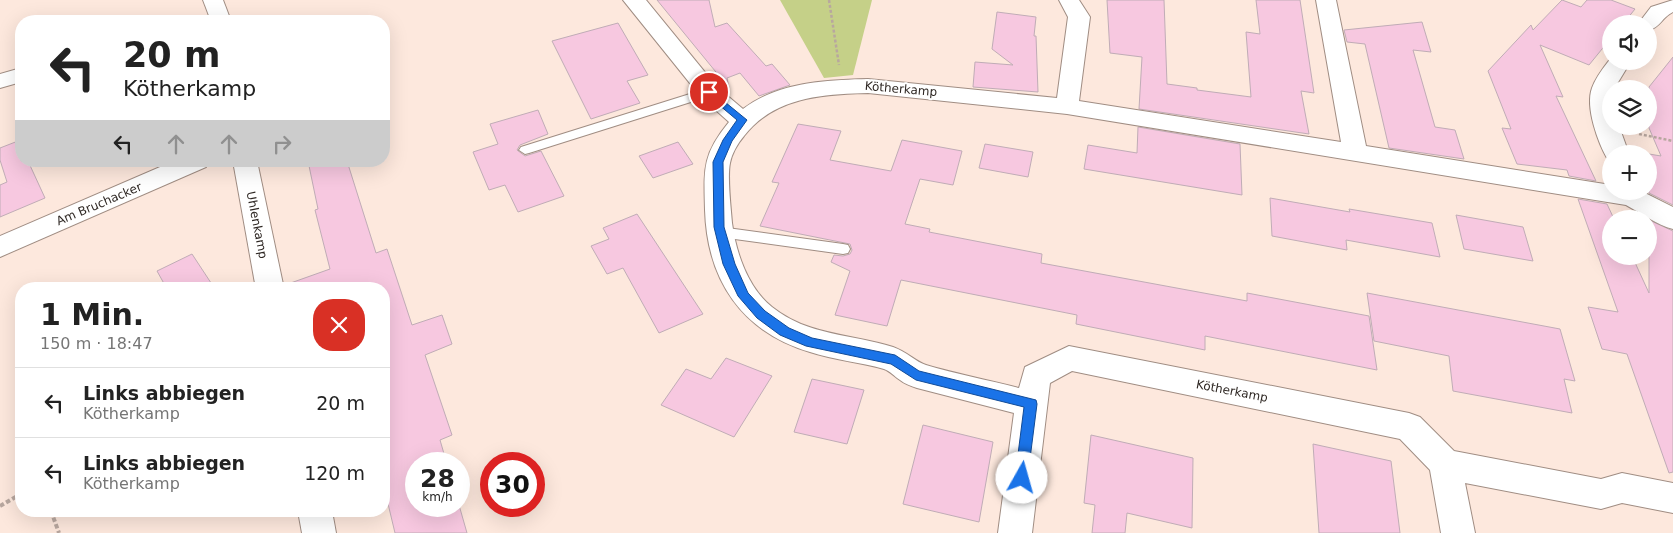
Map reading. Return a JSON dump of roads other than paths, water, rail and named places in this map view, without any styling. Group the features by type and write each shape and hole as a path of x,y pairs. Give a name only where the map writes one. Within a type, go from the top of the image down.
{"street":[{"path":"213,0 219,15"},
{"path":"633,0 637,2 709,92 742,120"},
{"path":"1066,107 1079,17 1069,0"},
{"path":"1326,0 1355,154"},
{"path":"1656,15 1673,5"},
{"path":"1614,70 1602,92 1603,107 1614,145"},
{"path":"0,80 15,76"},
{"name":"Kötherkamp","path":"1031,404 916,375 895,360 811,342 784,331 761,314 743,296 729,264 720,232 718,162 728,140 742,120 758,107 779,98 842,86 868,86 1066,107 1355,154 1602,190"},
{"name":"Am Bruchacker","path":"0,247 183,167"},
{"name":"Uhlenkamp","path":"246,167 269,282"},
{"name":"Kötherkamp","path":"1641,200 1673,220"},
{"name":"Kötherkamp","path":"1015,533 1036,376 1068,358 1409,427 1444,464"},
{"path":"1458,533 1444,464 1601,494 1622,488 1673,498"},
{"path":"316,517 318,533"}],"lane":[{"path":"525,150 709,92"},
{"path":"720,232 843,250"}]}
